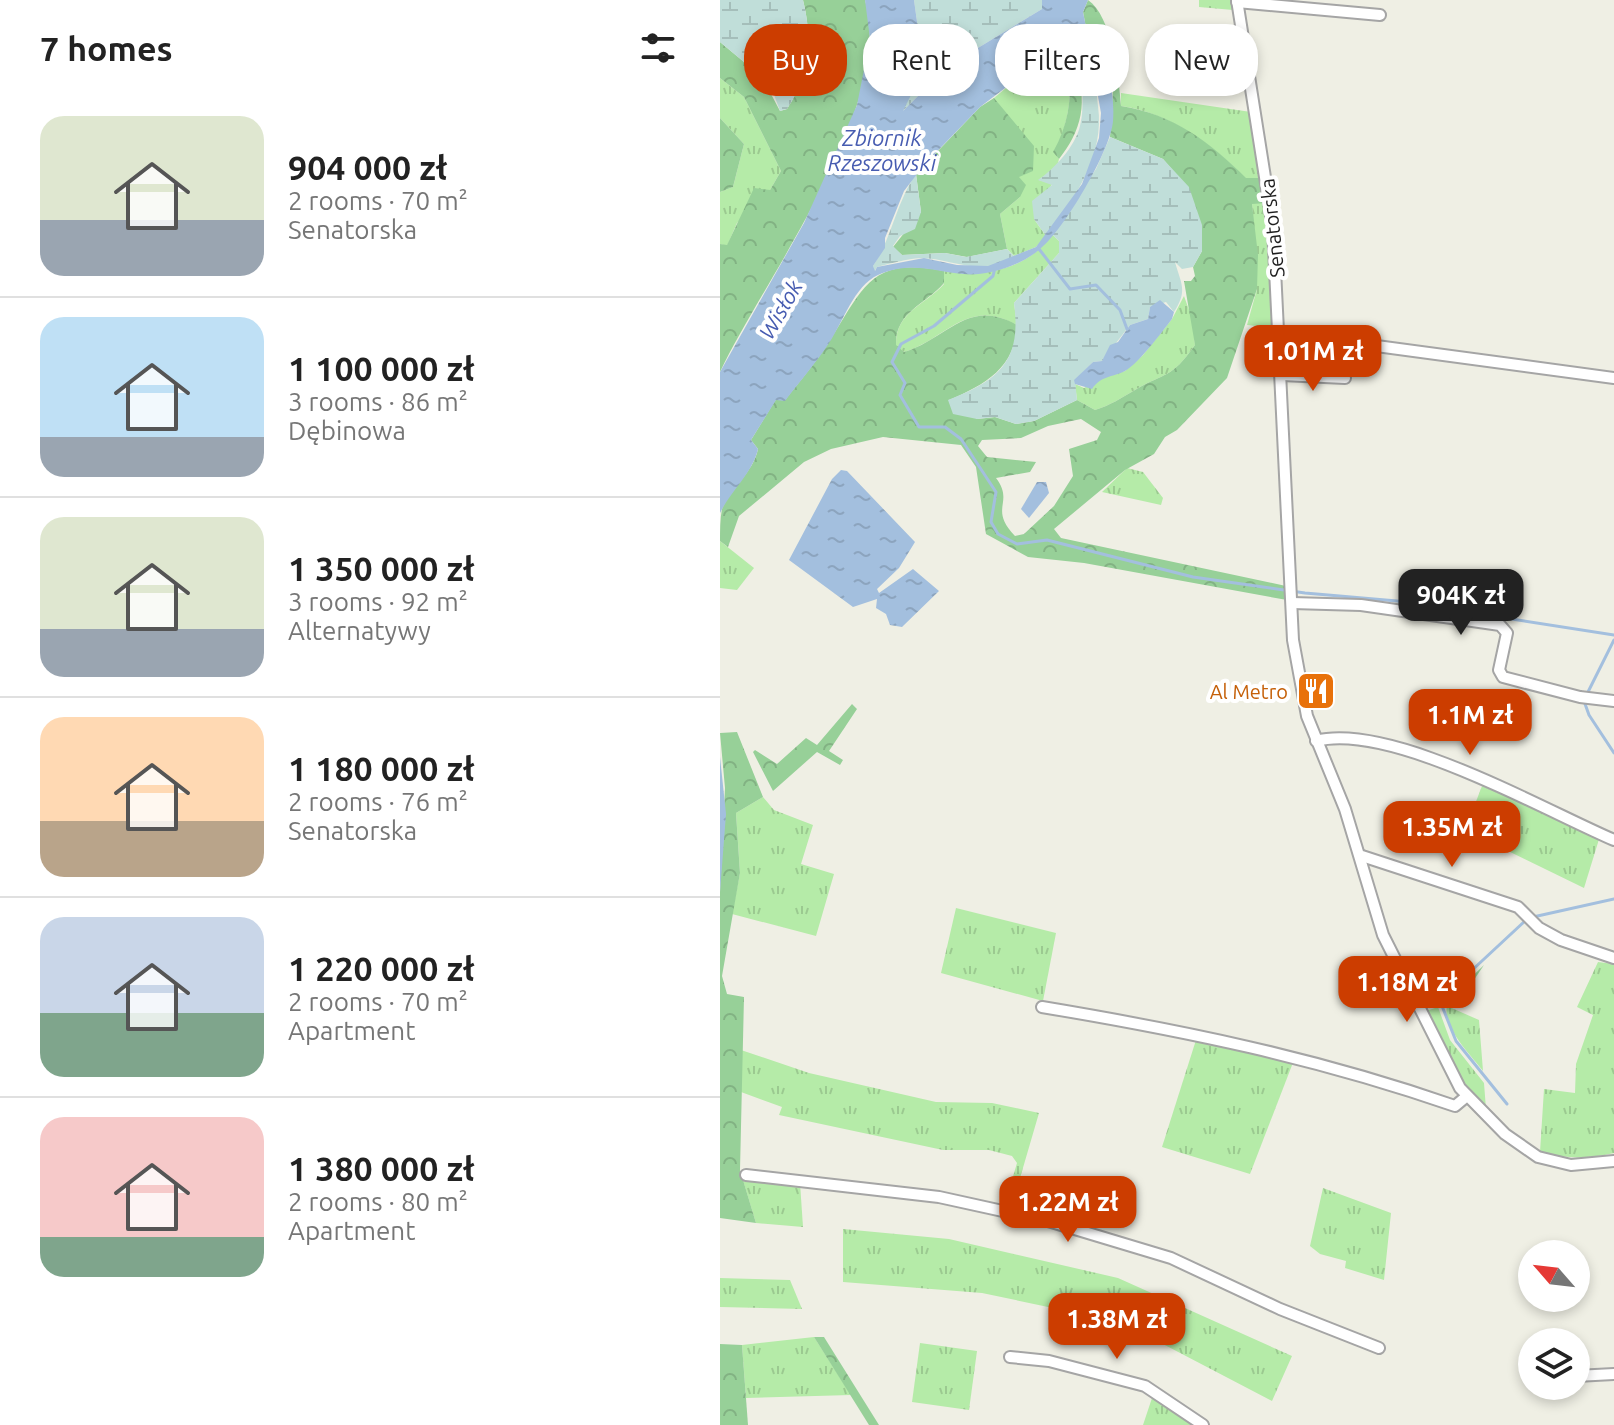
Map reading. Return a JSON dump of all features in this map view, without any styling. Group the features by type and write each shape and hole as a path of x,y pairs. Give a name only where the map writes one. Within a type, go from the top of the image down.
{"street":[{"path":"1237,1 1380,15"},
{"name":"Senatorska","path":"1237,1 1271,201 1295,662 1316,741 1362,856 1383,935 1445,1063 1467,1096 1505,1134 1538,1157 1571,1165 1614,1161"},
{"path":"1280,333 1614,378"},
{"path":"1282,375 1345,378"},
{"path":"1292,603 1361,605 1500,625 1507,638 1500,675 1586,698 1614,701"},
{"path":"1316,741 1343,738 1397,746 1614,840"},
{"path":"1362,856 1509,904 1561,940 1614,958"},
{"path":"1042,1007 1259,1046 1379,1079 1455,1106 1467,1096"},
{"path":"746,1175 939,1197 1076,1229 1171,1258 1280,1309 1379,1348"},
{"path":"1010,1357 1049,1361 1145,1386 1203,1425"},
{"path":"1590,1375 1614,1374"}],"green space":[{"path":"720,0 803,0 807,24 744,24 744,62 720,42"},
{"path":"803,0 865,0 867,24 863,24 862,89 821,190 720,372 720,244 727,245 754,188 770,190 781,171 744,97 720,78 720,42 744,62 744,96 772,96 780,111 787,109 794,96 847,96 847,24 807,24"},
{"path":"914,0 1042,0 1042,9 1017,24 995,24 995,38 979,47 979,24 917,24"},
{"path":"1088,0 1105,24 1085,24 1083,12"},
{"path":"1199,0 1232,0 1233,10 1199,7"},
{"path":"720,78 744,97 781,171 770,190 737,223 727,246 720,244 720,192 733,187 744,144 720,118"},
{"path":"1129,94 1251,112 1263,178 1246,179 1189,132 1156,115 1121,106 1121,96"},
{"path":"774,96 794,96 787,109 780,111"},
{"path":"905,96 918,96 901,113"},
{"path":"1070,96 1063,132 1054,152 1059,159 1057,167 1039,180 1052,184 1034,219 1046,236 1036,247 1014,256 1007,249 1000,214 1020,197 1019,177 994,98"},
{"path":"1070,96 1081,96 1081,115 1073,138 1059,159 1053,152"},
{"path":"1083,96 1097,96 1097,142 1086,176 1046,236 1034,219 1032,201 1052,185 1038,180 1051,170 1074,142 1082,118"},
{"path":"1113,96 1120,96 1121,106 1157,116 1190,132 1246,178 1263,178 1267,203 1252,204 1258,255 1257,289 1227,378 1177,430 1165,437 1154,454 1125,470 1054,529 1061,538 1286,586 1287,600 1084,563 1028,557 986,534 976,467 961,445 883,437 831,449 804,462 739,516 728,547 720,541 722,509 755,458 758,449 751,440 776,399 785,400 825,348 862,291 885,272 920,267 944,271 944,283 900,324 896,345 904,352 971,318 1000,318 1017,325 1011,352 996,373 975,388 949,400 977,419 995,417 1016,424 1034,421 1077,400 1095,410 1168,374 1180,364 1195,345 1184,281 1191,281 1195,276 1193,267 1202,251 1175,173 1163,159 1110,137","holes":["1081,419 1101,432 1097,440 1069,449 1073,476 1054,506 1024,534 1015,536 1003,519 1003,494 996,478 1030,472 1036,462 987,457 978,446 982,440 1021,438 1048,426"]},
{"path":"994,98 1034,146 1033,171 1019,177 1026,185 1020,197 1000,214 1007,249 967,257 945,253 902,255 893,247 921,212 916,174 980,107"},
{"path":"720,118 744,144 733,187 720,192"},
{"path":"1110,137 1163,159 1189,187 1202,225 1202,251 1193,267 1182,269 1175,262 1182,287 1181,298 1174,312 1166,302 1150,307 1148,319 1130,325 1102,361 1093,362 1075,380 1077,400 1034,421 1016,424 995,417 977,419 953,414 948,400 981,385 1003,366 1010,354 1016,323 1014,303 1059,253 1059,241 1052,234 1096,169"},
{"path":"916,174 921,212 915,229 900,236 893,246 902,255 945,253 966,257 1007,249 1014,256 1004,263 981,267 921,258 877,267 874,272 873,266"},
{"path":"1252,203 1267,203 1274,328 1247,325 1257,289"},
{"path":"1052,234 1059,241 1059,253 1014,303 1017,325 984,315 958,323 904,352 896,346 897,334 905,317 944,284 944,271 974,273 1004,268 1031,256"},
{"path":"1184,296 1193,321 1195,345 1180,364 1168,374 1101,408 1095,410 1077,400 1075,384 1084,388 1103,377 1125,371 1143,355 1172,319"},
{"path":"1127,468 1143,472 1163,498 1161,505 1102,492"},
{"path":"720,541 754,568 737,590 720,588"},
{"path":"852,704 857,709 829,751 843,760 840,765 817,752 773,791 753,752 755,750 777,764 806,738 817,745"},
{"path":"737,732 763,797 736,813 740,873 722,976 727,994 744,997 740,1170 756,1223 720,1218 720,892 725,788 720,733"},
{"path":"1482,786 1600,836 1584,888 1465,830"},
{"path":"763,797 774,810 813,825 801,864 834,874 816,936 732,914 740,873 736,813"},
{"path":"956,908 1056,933 1043,1001 941,973"},
{"path":"1598,962 1614,964 1614,1153 1577,1157 1540,1152 1544,1089 1575,1093 1576,1064 1593,1015 1577,1007"},
{"path":"1484,965 1455,1008 1447,1006 1459,989"},
{"path":"1447,1006 1479,1020 1483,1071 1453,1032"},
{"path":"1438,1007 1450,1040 1484,1083 1486,1109 1464,1083 1426,1011"},
{"path":"1196,1040 1294,1060 1250,1174 1162,1147"},
{"path":"741,1050 809,1073 936,1102 992,1103 1039,1113 1011,1209 1004,1207 1017,1163 1012,1156 989,1150 943,1150 779,1115 782,1107 741,1092"},
{"path":"742,1177 800,1183 803,1227 756,1223"},
{"path":"1323,1188 1391,1213 1384,1280 1345,1268 1346,1261 1320,1254 1310,1246"},
{"path":"843,1229 949,1239 1118,1278 1292,1356 1272,1401 1138,1331 1105,1319 982,1293 843,1282"},
{"path":"720,1278 790,1280 802,1309 720,1307"},
{"path":"814,1337 851,1395 746,1398 742,1345"},
{"path":"814,1337 824,1337 879,1425 869,1425"},
{"path":"920,1343 977,1351 969,1410 912,1402"},
{"path":"720,1344 742,1345 748,1425 720,1425"},
{"path":"1153,1395 1198,1425 1143,1425"}],"water":[{"path":"865,0 914,0 917,24 868,24"},
{"path":"1042,0 1088,0 1083,12 1085,24 1017,24 1042,9"},
{"path":"995,38 995,96 924,165 904,191 885,238 885,248 873,266 875,271 877,267 924,258 957,265 988,266 1036,247 1082,184 1099,138 1101,113 1098,96 1112,96 1113,121 1104,151 1073,208 1050,239 1029,257 1017,264 976,274 922,268 894,270 878,275 862,287 813,365 785,401 776,400 751,440 758,449 752,466 720,513 720,372 804,223 857,105 863,75 863,96 910,96 903,111 918,96 979,96 979,47"},
{"path":"1160,300 1174,312 1172,319 1137,361 1125,371 1099,381 1092,389 1075,384 1074,380 1093,362 1102,361 1110,345 1118,342 1130,325 1148,319 1150,307"},
{"path":"841,470 847,471 915,542 899,568 877,589 879,593 913,569 939,591 902,627 890,625 886,614 876,608 877,599 853,607 789,560 832,479"},
{"path":"1037,482 1046,482 1049,493 1029,518 1021,509"},
{"path":"720,757 726,814 720,892"}],"waterway":[{"path":"1039,249 1070,289 1096,285 1120,310 1127,329"},
{"path":"995,268 993,276 934,326 901,344 892,362 905,383 900,395 919,427 945,427 961,439 996,492 991,522 998,534 1017,544 1047,540 1193,577 1305,593 1397,601 1614,635"},
{"path":"1587,694 1614,640"},
{"path":"1584,701 1589,715 1614,753"},
{"path":"1533,917 1614,899"},
{"path":"1507,1104 1456,1041 1442,1006 1455,986 1526,920"}],"place":[{"name":"Al Metro","path":"1316,691"}],"water label":[{"name":"Zbiornik Rzeszowski","path":"882,150"},
{"name":"Wisłok","path":"780,309"}]}
